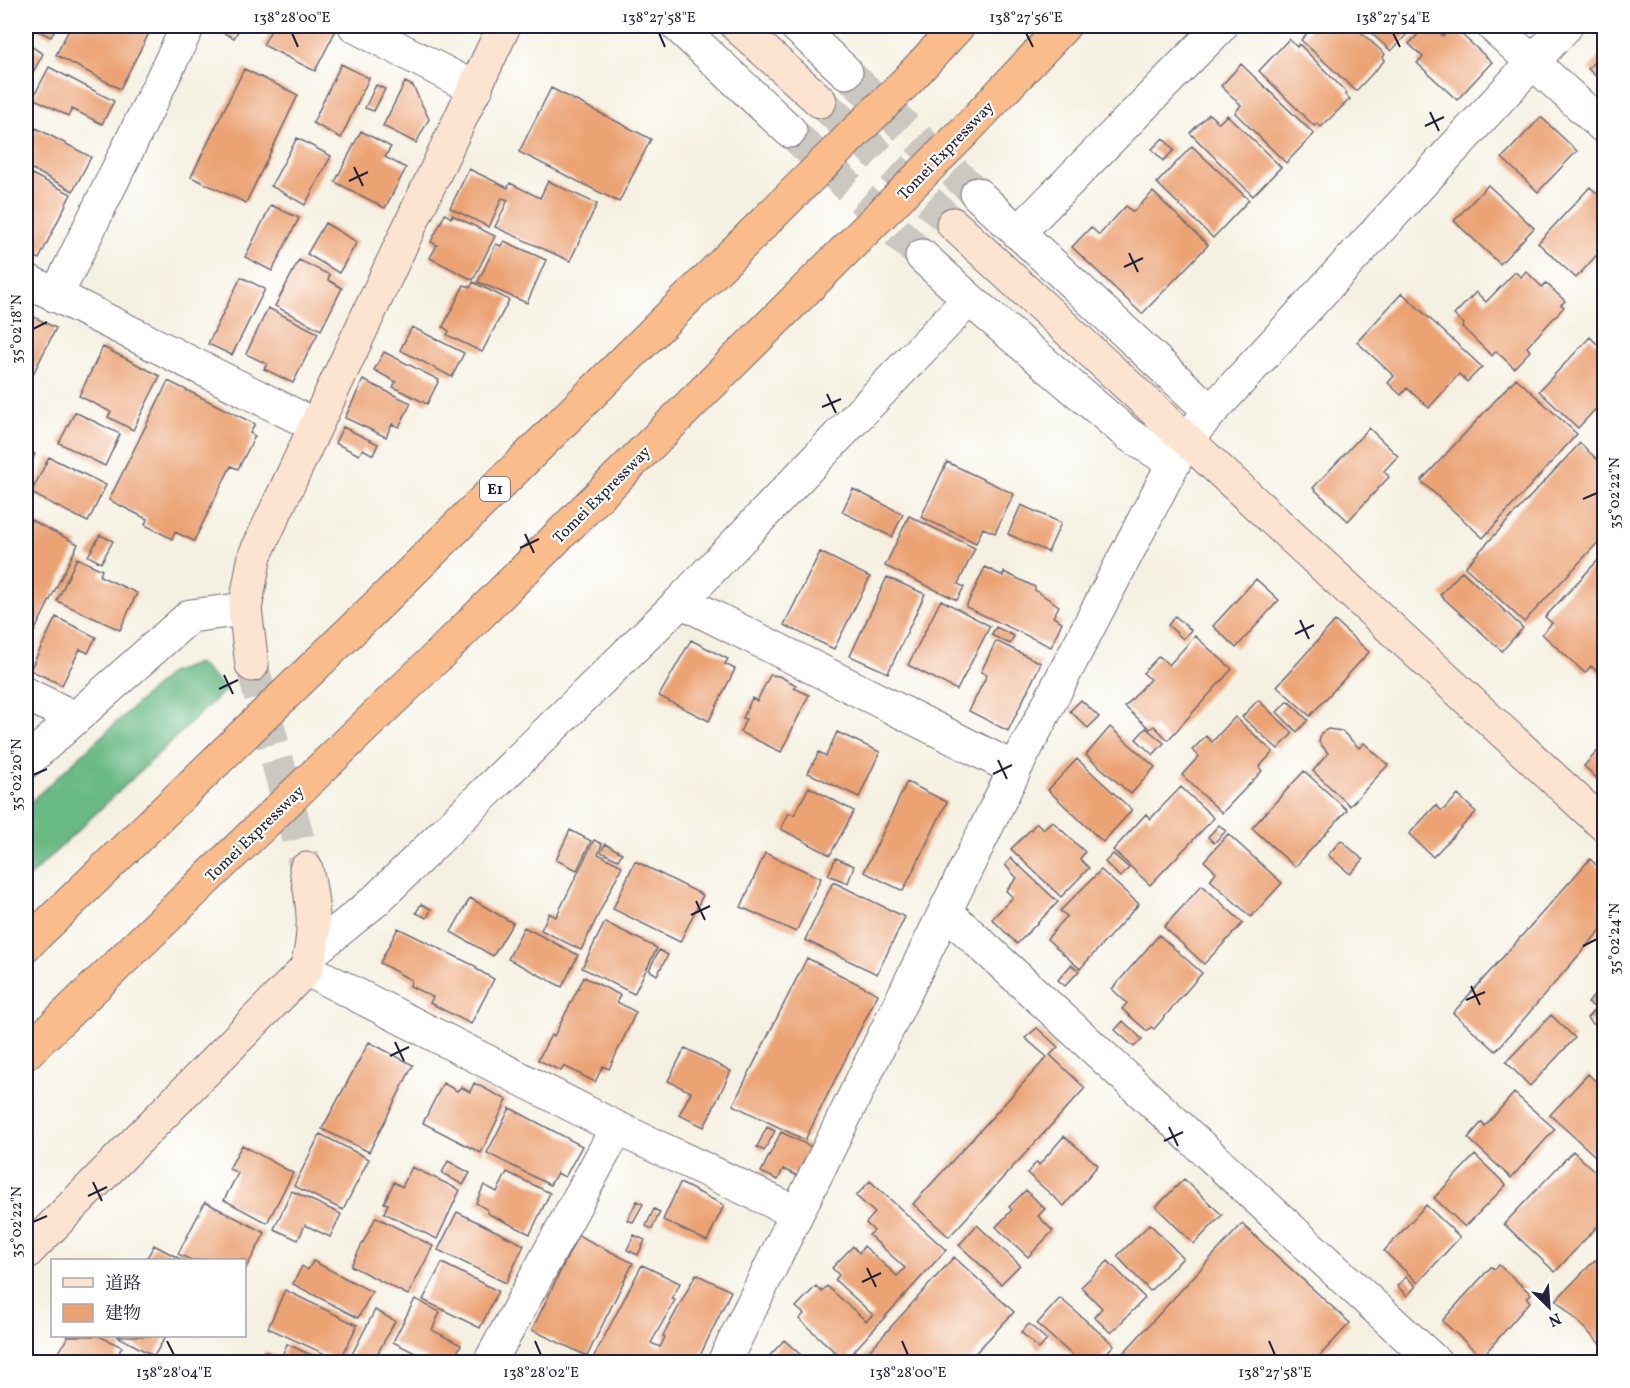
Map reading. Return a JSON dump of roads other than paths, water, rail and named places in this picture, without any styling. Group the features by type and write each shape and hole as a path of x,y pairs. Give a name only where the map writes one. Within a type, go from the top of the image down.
{"highway":[{"name":"E1","path":"26,945 400,582 899,88 958,26"},
{"name":"Tomei Expressway","path":"26,1053 442,652 964,132 1064,26"}],"street":[{"path":"56,296 188,26"},
{"path":"355,26 476,89"},
{"path":"252,665 245,609 255,555 314,425 476,89 504,26"},
{"path":"678,26 790,131"},
{"path":"737,26 820,101"},
{"path":"1018,233 1221,26"},
{"path":"1493,26 1605,127"},
{"path":"724,1362 1015,769 1180,451 1211,412 1566,26"},
{"path":"800,27 846,72"},
{"path":"977,194 1211,412"},
{"path":"953,224 1180,451 1605,825"},
{"path":"922,256 1129,435 1180,451"},
{"path":"26,280 314,425"},
{"path":"26,1253 308,961 375,901 681,601 969,299"},
{"path":"681,601 1015,769"},
{"path":"26,762 190,616 245,609"},
{"path":"26,694 75,718"},
{"path":"306,869 315,910 308,961"},
{"path":"945,911 1435,1362"},
{"path":"308,961 617,1128 797,1213"},
{"path":"490,1362 617,1128"}],"tunnel":[{"path":"846,72 977,194"},
{"path":"820,101 953,224"},
{"path":"790,131 922,256"},
{"path":"252,665 306,869"}]}
